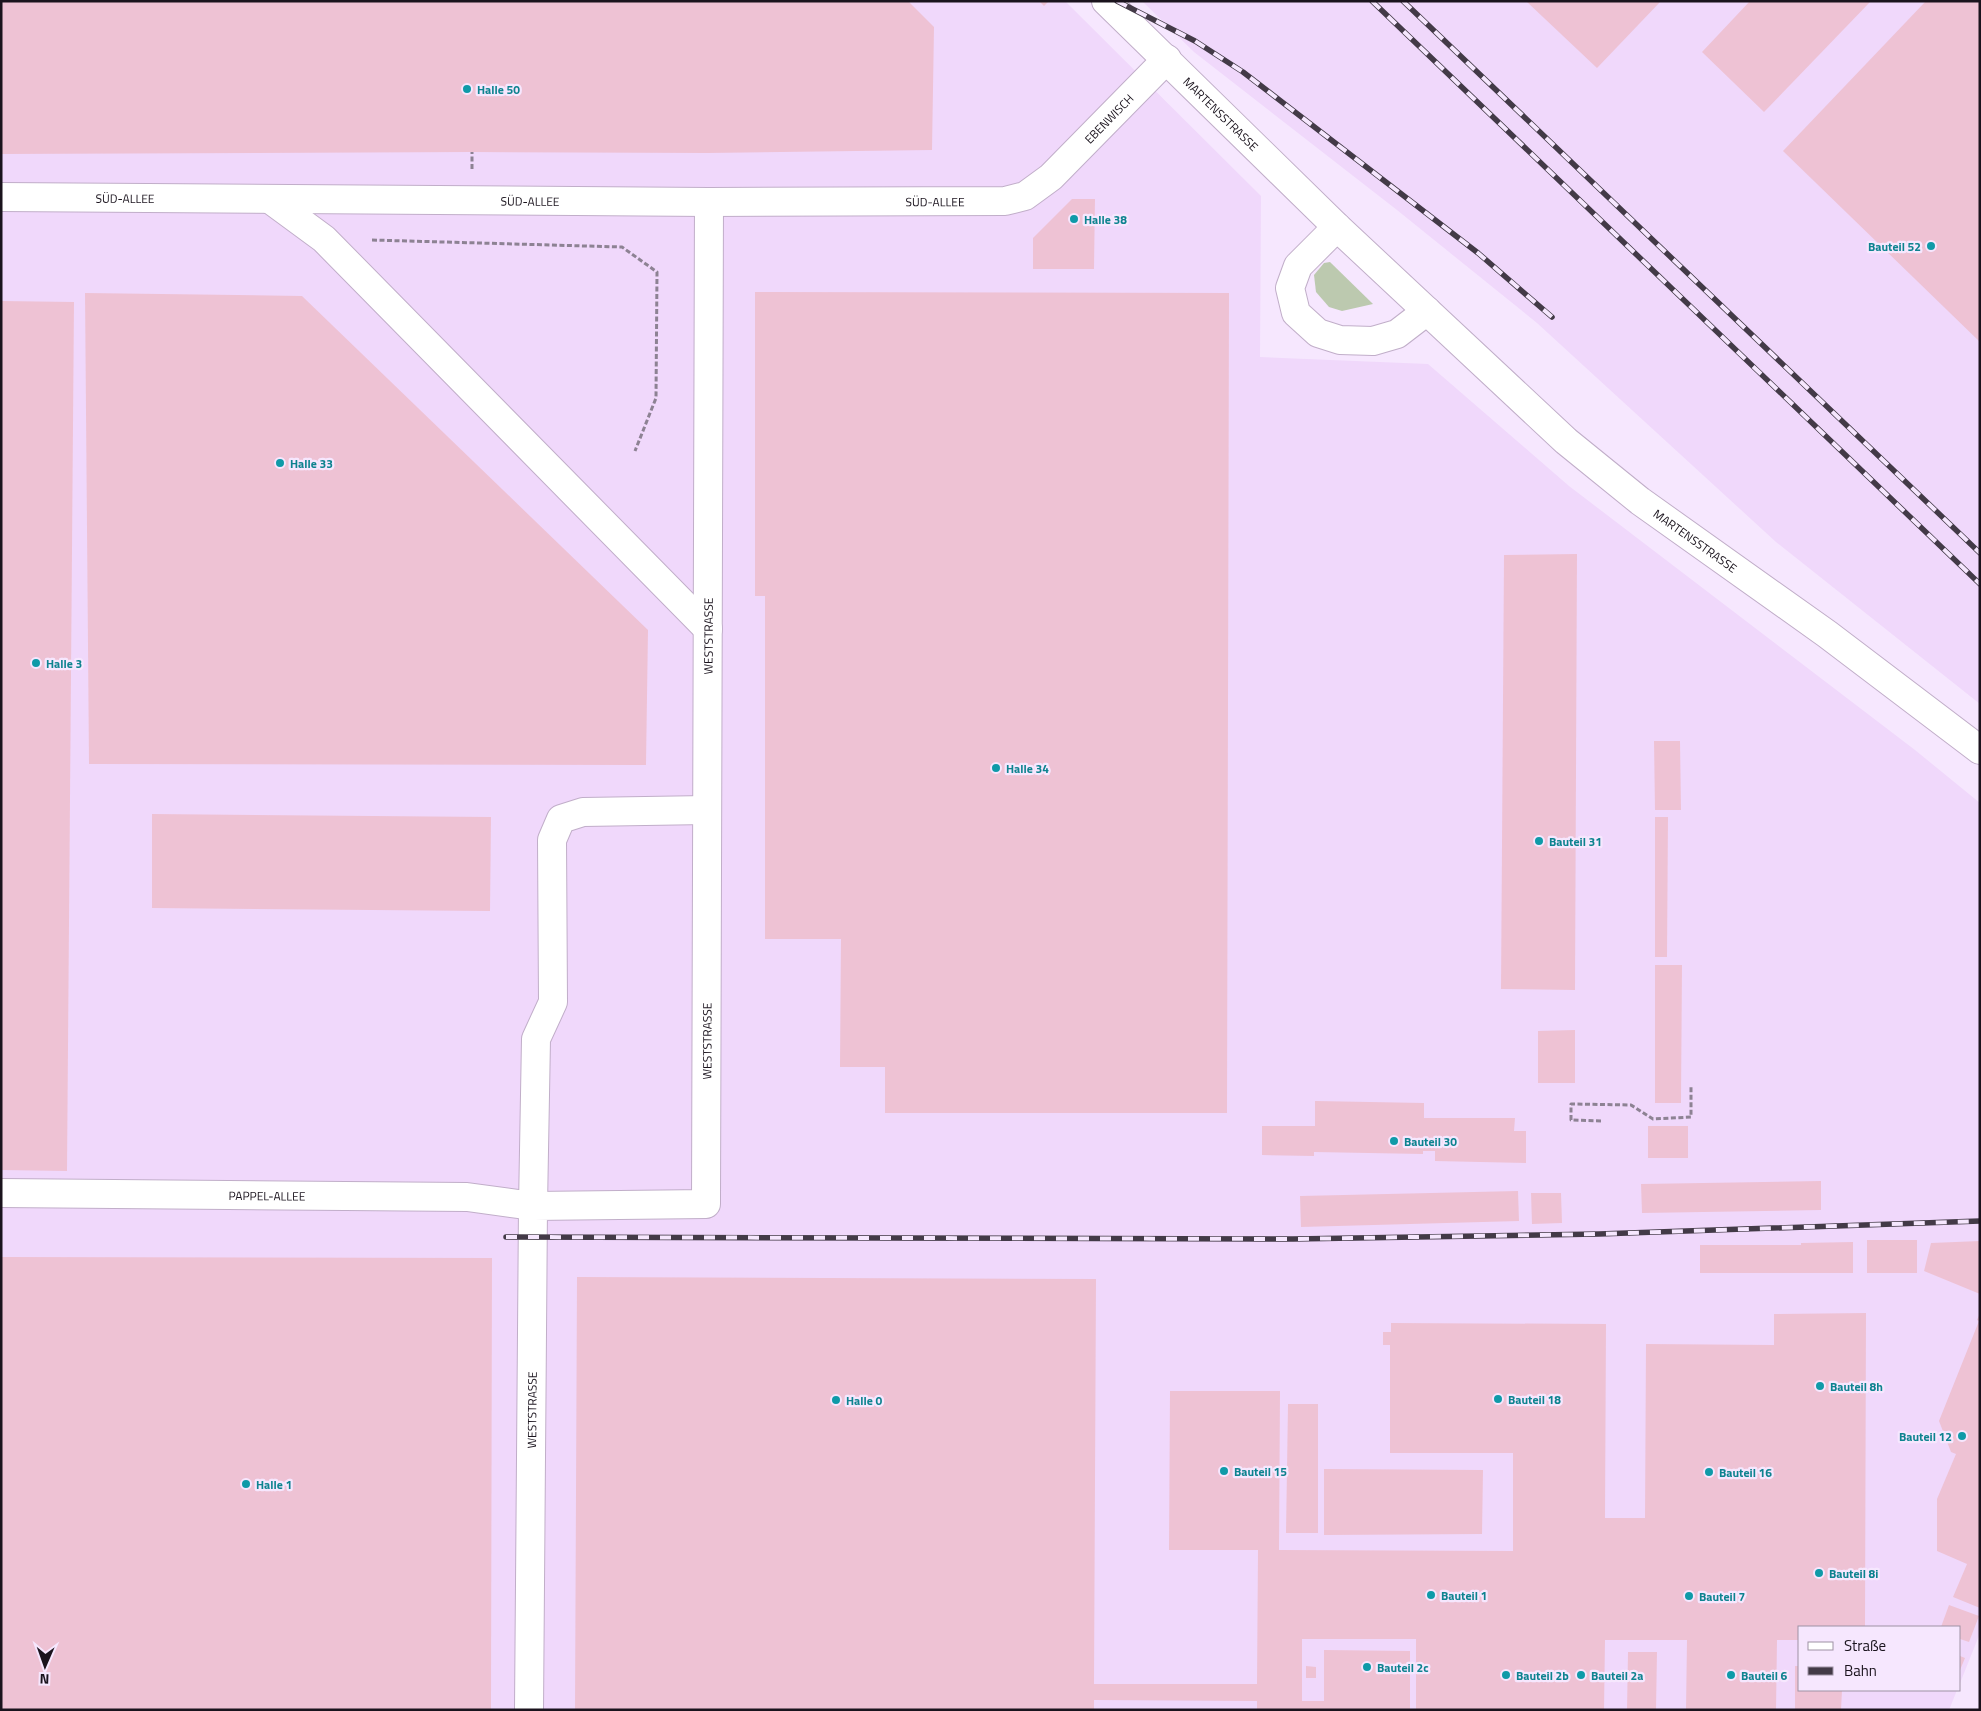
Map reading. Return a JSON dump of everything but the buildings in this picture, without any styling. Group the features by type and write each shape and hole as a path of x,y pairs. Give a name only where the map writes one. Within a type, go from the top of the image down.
{"street":[{"name":"MARTENSSTRASSE","path":"1106,1 1337,227 1566,442 1640,501 1827,634 1980,750"},
{"name":"EBENWISCH","path":"1051,177 1167,59"},
{"name":"SÜD-ALLEE","path":"1,197 709,202 1005,201 1025,196 1051,177"},
{"path":"271,200 324,239 708,629"},
{"name":"WESTSTRASSE","path":"530,1710 533,1206 706,1204 709,202"},
{"path":"1337,227 1298,266 1290,288 1296,313 1318,333 1340,340 1373,341 1398,334 1427,311"},
{"path":"533,1206 536,1039 553,1002 552,840 560,819 583,812 707,810"},
{"name":"PAPPEL-ALLEE","path":"1,1193 467,1197 533,1206"}],"path":[{"path":"324,239 622,247 657,272 656,398 635,451"},
{"path":"1602,1122 1571,1120 1571,1104 1631,1105 1653,1119 1690,1117 1691,1085"}],"shaded area":[{"path":"1,1 1065,1 1261,196 1260,357 1428,364 1569,486 1915,750 1980,803 1980,1633 1961,1680 1961,1626 1798,1626 1798,1691 1957,1691 1949,1710 1,1710"},
{"path":"1142,1 1980,1 1980,704 1776,542 1537,323 1397,210 1194,52"}],"green space":[{"path":"1330,262 1373,304 1342,311 1329,307 1316,292 1314,275 1324,263"}],"railway":[{"path":"1117,1 1195,41 1243,72 1478,253 1552,317"},
{"path":"1372,1 1980,584"},
{"path":"1403,1 1980,553"},
{"path":"506,1237 1293,1239 1599,1234 1980,1221"}],"place":[{"name":"Halle 50","path":"467,89"},
{"name":"Halle 38","path":"1074,219"},
{"name":"Bauteil 52","path":"1931,246"},
{"name":"Halle 33","path":"280,463"},
{"name":"Halle 3","path":"36,663"},
{"name":"Halle 34","path":"996,768"},
{"name":"Bauteil 31","path":"1539,841"},
{"name":"Bauteil 30","path":"1394,1141"},
{"name":"Bauteil 8h","path":"1820,1386"},
{"name":"Bauteil 18","path":"1498,1399"},
{"name":"Halle 0","path":"836,1400"},
{"name":"Bauteil 12","path":"1962,1436"},
{"name":"Bauteil 15","path":"1224,1471"},
{"name":"Bauteil 16","path":"1709,1472"},
{"name":"Halle 1","path":"246,1484"},
{"name":"Bauteil 8i","path":"1819,1573"},
{"name":"Bauteil 1","path":"1431,1595"},
{"name":"Bauteil 7","path":"1689,1596"},
{"name":"Bauteil 2c","path":"1367,1667"},
{"name":"Bauteil 2b","path":"1506,1675"},
{"name":"Bauteil 2a","path":"1581,1675"},
{"name":"Bauteil 6","path":"1731,1675"}]}
